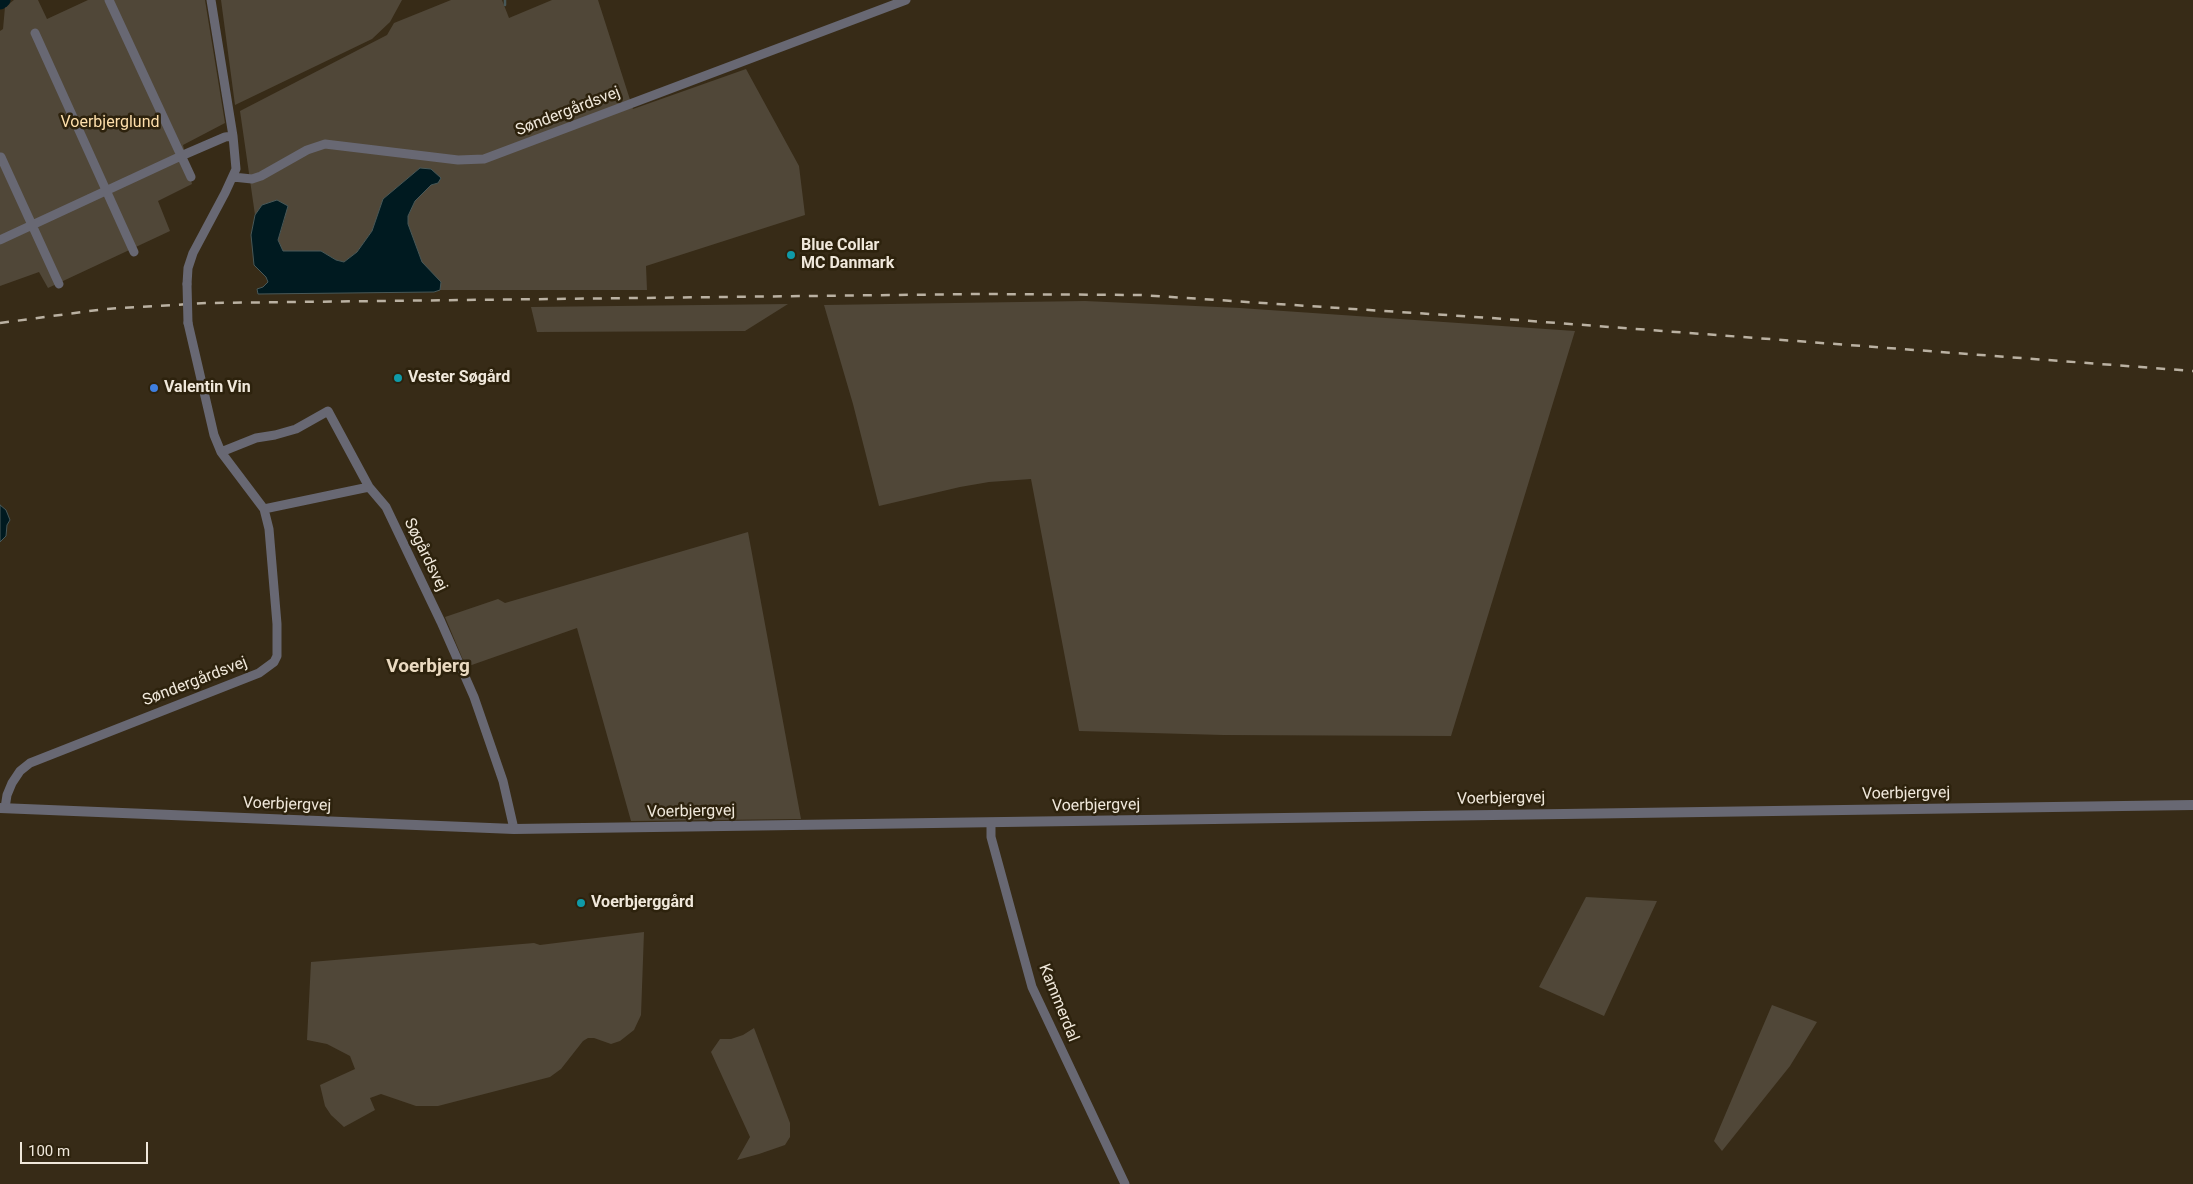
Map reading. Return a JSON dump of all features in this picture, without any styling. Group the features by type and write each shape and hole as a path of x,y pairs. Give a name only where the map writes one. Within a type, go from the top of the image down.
{"street":[{"path":"109,0 191,177"},
{"name":"Søndergårdsvej","path":"2,808 15,778 30,763 259,673 274,662 278,645 277,624 269,529 264,509 221,452 211,426 188,323 188,268 193,253 233,177 236,158 211,0"},
{"name":"Søndergårdsvej","path":"233,177 252,179 261,176 307,150 325,144 458,160 484,159 906,0"},
{"path":"35,33 134,252"},
{"path":"0,240 181,156 225,137 233,136"},
{"path":"0,157 59,284"},
{"name":"Søgårdsvej","path":"221,452 256,438 275,435 296,428 328,412 369,487 386,507 441,622 474,698 503,782 514,829"},
{"path":"264,509 369,487"},
{"name":"Voerbjergvej","path":"2,808 514,829 2193,805"},
{"name":"Kammerdal","path":"991,823 991,837 1032,987 1125,1184"}],"green space":[{"name":"Voerbjerglund","path":"14,0 38,0 47,19 88,0 205,0 225,123 183,145 192,184 158,201 170,231 48,288 39,272 0,286 0,31 3,29 5,7"},
{"path":"221,0 402,0 390,22 372,39 235,105"},
{"path":"451,0 502,0 509,18 552,0 598,0 633,109 746,69 799,166 805,215 646,266 647,290 440,290 440,282 422,262 408,224 408,216 415,201 431,185 438,183 420,168 383,199 372,231 357,252 344,262 336,260 321,251 283,251 278,240 285,218 262,205 255,215 240,111 387,35 394,23"},
{"path":"1085,301 1240,308 1575,331 1451,736 1223,735 1079,731 1031,479 989,482 960,487 879,506 853,404 824,305"},
{"path":"788,304 745,331 537,332 531,307"},
{"path":"748,532 801,819 631,821 577,628 466,667 445,617 498,599 505,603"},
{"path":"1586,897 1657,901 1604,1016 1539,987"},
{"path":"644,932 641,1015 634,1030 620,1041 611,1044 594,1038 588,1038 583,1041 561,1069 550,1077 438,1106 416,1106 381,1094 370,1098 375,1110 344,1127 331,1115 325,1106 320,1085 355,1069 350,1056 327,1044 307,1040 311,962 534,943 540,945"},
{"path":"1772,1005 1817,1022 1790,1066 1722,1151 1714,1141"},
{"path":"754,1028 790,1123 790,1137 785,1145 737,1160 750,1137 711,1052 720,1039 731,1039 743,1035"}],"water":[{"path":"420,168 431,169 441,178 438,183 431,185 415,201 408,216 408,224 422,262 441,282 440,290 434,292 258,294 257,289 263,287 268,282 266,277 254,265 251,235 255,215 262,205 277,200 288,206 278,240 283,251 321,251 336,260 344,262 357,252 372,231 383,199"},
{"path":"0,505 6,510 10,520 7,525 6,536 0,542"}],"waterway":[{"path":"505,0 505,5"}],"railway":[{"path":"0,323 105,309 207,303 980,294 1141,295 1491,318 2193,371"}],"place":[{"name":"Blue Collar MC Danmark","path":"791,255"},
{"name":"Vester Søgård","path":"398,378"},
{"name":"Valentin Vin","path":"154,388"},
{"name":"Voerbjerggård","path":"581,903"}],"district":[{"name":"Voerbjerg","path":"428,667"}]}
